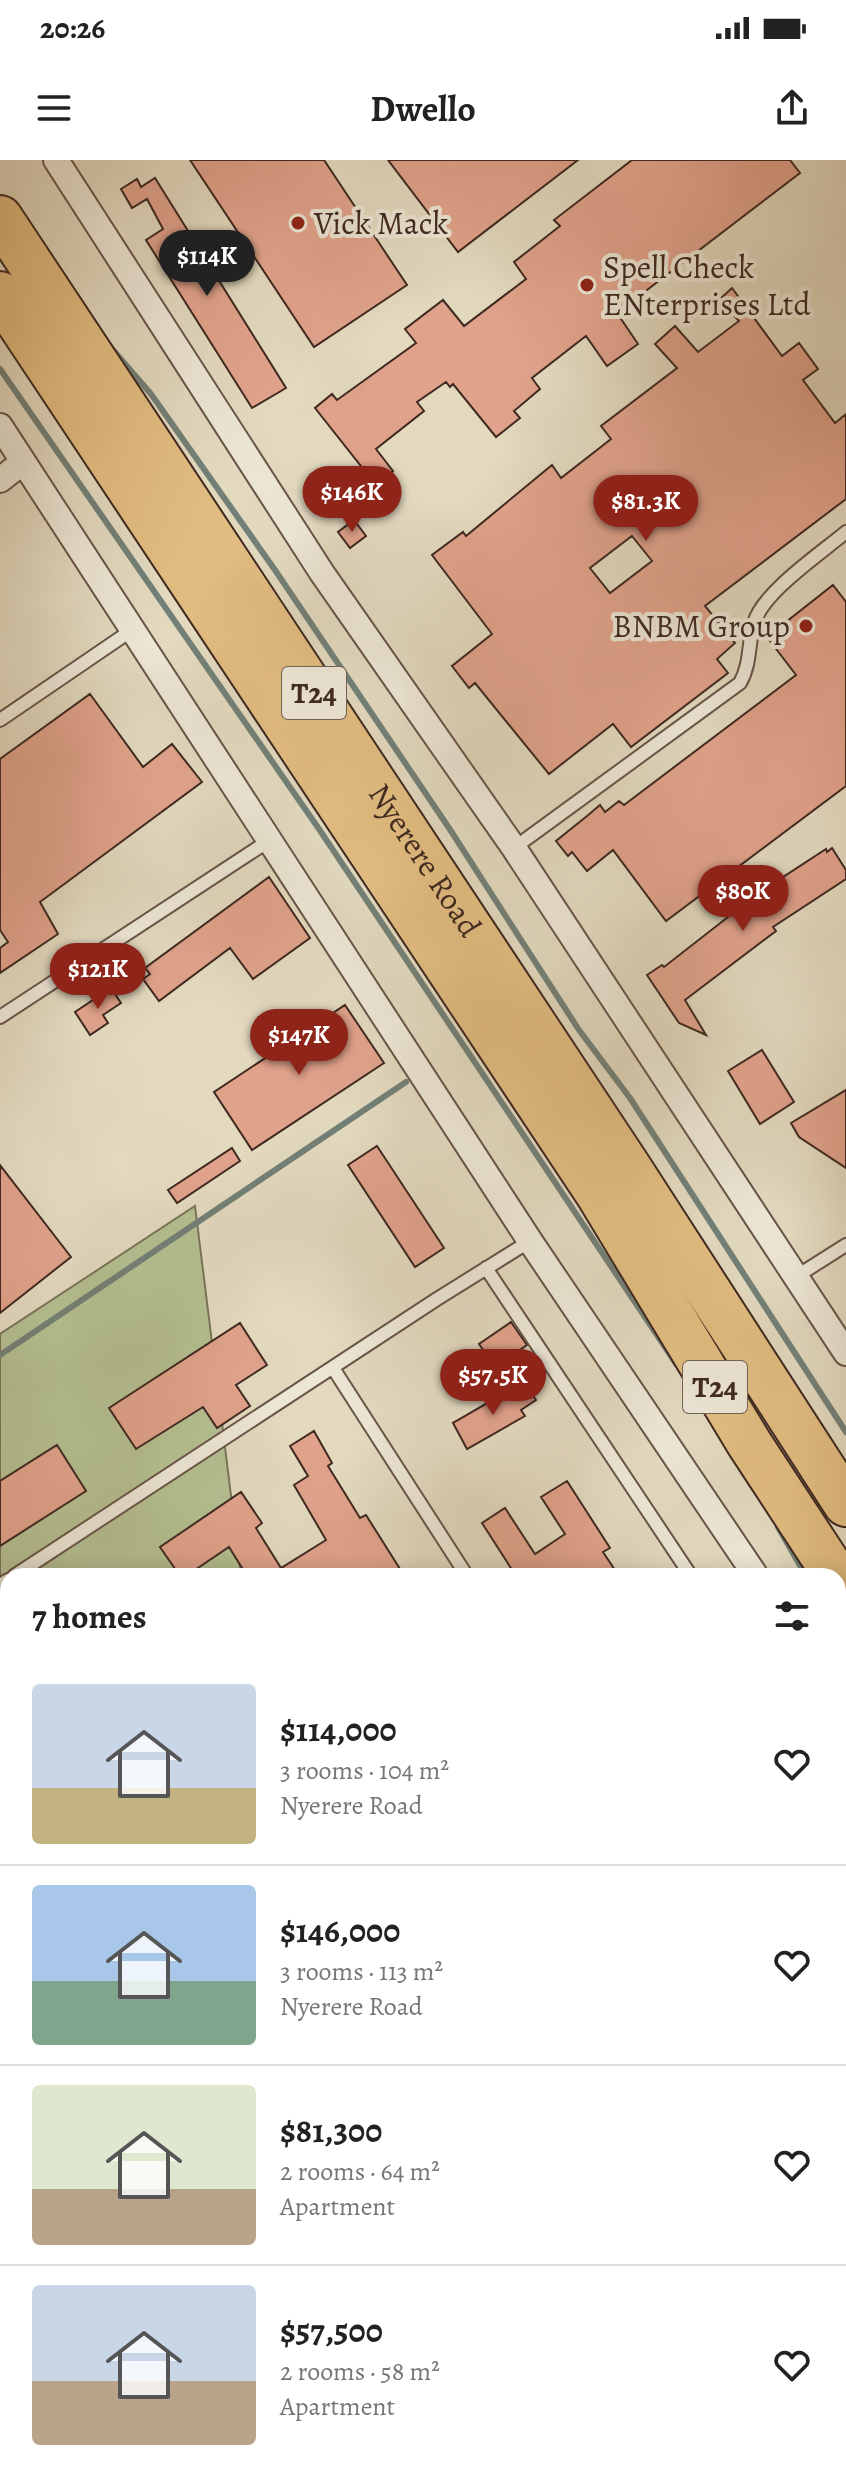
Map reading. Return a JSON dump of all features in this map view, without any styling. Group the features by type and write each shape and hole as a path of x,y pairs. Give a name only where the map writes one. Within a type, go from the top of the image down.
{"highway":[{"name":"Nyerere Road","path":"0,218 629,1168 846,1504"},
{"name":"Nyerere Road","path":"0,294 599,1195 749,1443 831,1568"}],"street":[{"path":"56,160 322,573 514,848 846,1353"},
{"path":"0,426 530,1241 751,1568"},
{"path":"0,480 23,462"}],"lane":[{"path":"514,848 740,683 748,664 754,620 765,600 846,532"},
{"path":"0,720 132,630"},
{"path":"0,1017 270,840"},
{"path":"26,1568 530,1241"},
{"path":"797,1276 846,1245"},
{"path":"486,1268 686,1568"},
{"path":"333,1368 462,1568"}],"green space":[{"path":"195,1206 240,1568 0,1568 0,1334"}],"building":[{"name":"Vick Mack","path":"190,160 324,160 407,285 314,347"},
{"path":"388,160 578,160 458,252"},
{"name":"Spell Check ENterprises Ltd","path":"632,160 790,160 800,173 617,313 638,344 607,366 586,336 532,378 540,389 514,411 520,418 496,437 453,384 450,387 446,382 417,402 424,411 376,449 393,471 376,485 315,408 332,394 337,400 416,343 405,329 443,300 464,326 526,279 514,262 560,226 554,220"},
{"path":"155,178 286,388 252,408 146,240 163,229 147,199 132,208 121,189 137,179 141,187"},
{"path":"732,288 782,356 799,343 818,369 803,380 835,423 846,414 846,499 705,606 735,643 717,659 728,673 631,747 613,724 549,774 475,683 469,688 452,666 492,634 432,555 463,532 466,536 552,465 561,478 611,439 601,426 677,368 655,344 675,326 698,352 739,321 719,300","holes":["632,536 652,561 610,593 590,568"]},
{"path":"354,520 366,536 350,548 338,532"},
{"path":"833,585 846,602 846,786 666,921 613,850 587,871 572,852 568,856 556,841 600,805 605,812 619,801 624,805 796,675 767,637"},
{"path":"90,694 143,767 172,744 202,782 40,902 58,934 0,973 0,948 8,942 0,930 0,759"},
{"path":"832,848 846,870 846,879 773,927 776,931 685,1000 706,1035 679,1023 647,975 662,965 664,967 760,892"},
{"path":"269,877 310,938 253,979 230,948 159,1001 143,979 150,974 145,968"},
{"path":"111,988 121,1003 103,1015 108,1023 90,1035 75,1012"},
{"path":"345,1005 384,1063 252,1150 214,1092"},
{"path":"762,1050 794,1102 760,1124 728,1071"},
{"path":"846,1090 846,1168 799,1137 791,1123"},
{"path":"377,1146 444,1248 415,1267 348,1165"},
{"path":"232,1148 240,1161 177,1203 168,1190"},
{"path":"0,1165 71,1257 0,1313"},
{"path":"511,1322 527,1345 495,1367 479,1344"},
{"path":"240,1323 267,1365 236,1385 250,1406 217,1428 203,1407 136,1449 109,1408"},
{"path":"526,1386 536,1400 521,1410 525,1416 467,1449 453,1423 510,1390 513,1395"},
{"path":"314,1431 332,1463 328,1466 360,1518 366,1515 399,1568 281,1568 326,1540 294,1485 308,1476 290,1446"},
{"path":"57,1445 86,1491 0,1546 0,1481"},
{"path":"567,1481 610,1548 603,1552 614,1568 511,1568 482,1523 505,1508 535,1554 565,1534 541,1497"},
{"path":"241,1492 262,1523 256,1528 281,1568 242,1568 229,1547 198,1568 174,1568 160,1547"}],"waterway":[{"path":"113,350 151,394 275,570 449,828 579,1030 630,1098 846,1432"},
{"path":"0,369 319,829 677,1365"},
{"path":"0,1355 406,1082"},
{"path":"778,1527 801,1568"}],"place":[{"name":"Vick Mack","path":"298,223"},
{"name":"Spell Check ENterprises Ltd","path":"587,285"},
{"name":"BNBM Group","path":"806,626"}]}
